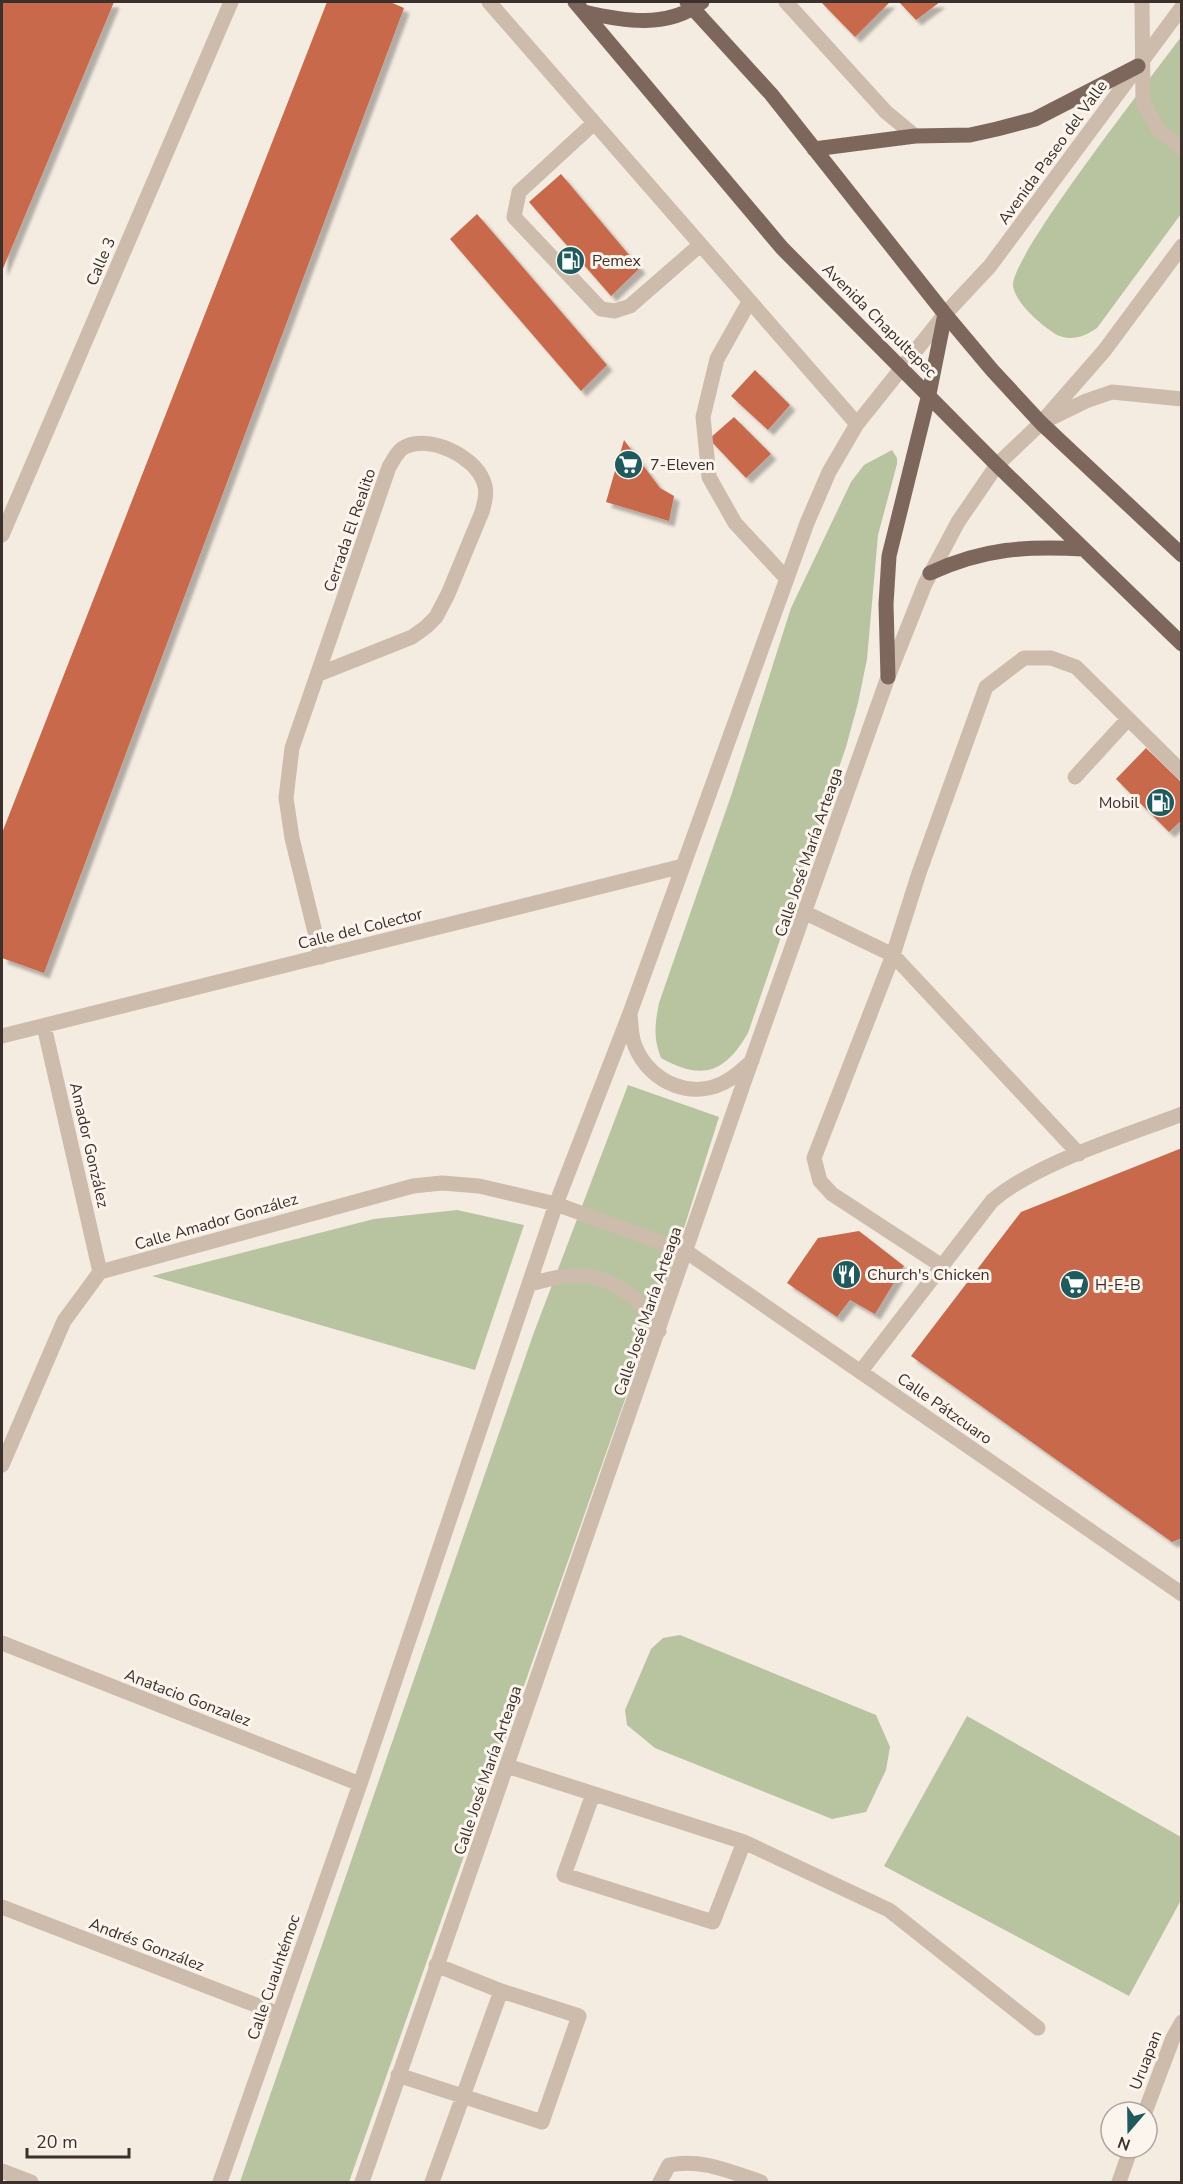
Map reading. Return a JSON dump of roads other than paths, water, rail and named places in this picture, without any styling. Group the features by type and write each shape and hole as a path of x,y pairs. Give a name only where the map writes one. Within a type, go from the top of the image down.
{"main road":[{"path":"579,7 644,22 662,19 694,4 771,94 945,314 1041,423 1182,555"},
{"name":"Avenida Chapultepec","path":"579,7 782,248 997,465 1182,644"},
{"path":"814,149 915,136 970,135 1035,119 1140,63"},
{"path":"888,676 886,604 889,556 929,394 945,314"},
{"path":"930,573 949,564 1000,549 1084,549"}],"street":[{"name":"Calle 3","path":"2,535 231,2"},
{"path":"489,2 857,424"},
{"path":"786,2 886,112 915,136"},
{"path":"1142,2 1140,63 1143,102 1150,118 1167,140 1182,148"},
{"name":"Avenida Paseo del Valle","path":"903,369 945,314 990,266 1182,7"},
{"path":"594,123 519,192 514,217 601,309 615,311 630,306 700,245"},
{"path":"1041,423 1104,351 1182,246"},
{"path":"749,302 717,359 703,417 709,477 735,523 787,579"},
{"path":"360,1784 556,1204 630,1013 787,579 829,472 857,424 903,369"},
{"path":"1041,423 1086,401 1112,392 1182,399"},
{"name":"Calle José María Arteaga","path":"362,2182 888,676 930,573 958,522 997,465 1041,423"},
{"name":"Cerrada El Realito","path":"319,674 412,637 436,617 482,512 486,494 478,471 443,446 421,443 406,446 396,454 389,467 292,748 286,798 292,838 321,957"},
{"path":"942,1266 832,1194 820,1181 815,1170 816,1146 893,955 919,873 986,687 1024,658 1038,656 1063,660 1076,667 1182,772"},
{"path":"1075,777 1128,719"},
{"name":"Calle del Colector","path":"2,1036 683,866"},
{"path":"806,913 893,955 1079,1154"},
{"path":"630,1013 635,1045 649,1070 671,1086 693,1090 711,1088 730,1079 754,1059"},
{"name":"Amador González","path":"44,1026 100,1272"},
{"path":"861,1371 992,1201 1010,1186 1079,1154 1182,1114"},
{"name":"Calle Amador González","path":"100,1272 413,1186 442,1183 479,1186 556,1204 687,1252"},
{"name":"Calle Pátzcuaro","path":"687,1252 1182,1594"},
{"path":"2,1465 64,1321 100,1272"},
{"path":"530,1284 567,1276 603,1280 628,1292 650,1313 659,1332"},
{"name":"Anatacio Gonzalez","path":"2,1643 360,1784"},
{"path":"507,1767 744,1842 889,1910 1038,2028"},
{"name":"Calle Cuauhtémoc","path":"220,2182 360,1784"},
{"path":"593,1794 564,1875 713,1922 744,1842"},
{"name":"Andrés González","path":"2,1907 279,2014"},
{"path":"398,2075 542,2122 579,2016 501,1991 436,1965"},
{"path":"432,2182 501,1991"},
{"name":"Uruapan","path":"1150,2100 1173,2038 1182,2022"},
{"path":"1119,2182 1127,2160"},
{"path":"660,2182 669,2165 684,2162 710,2165 761,2182"},
{"path":"2,2171 31,2182"}],"place":[{"name":"Pemex","path":"571,260"},
{"name":"7-Eleven","path":"629,464"},
{"name":"Mobil","path":"1160,802"},
{"name":"Church's Chicken","path":"846,1274"},
{"name":"H-E-B","path":"1074,1284"}]}
